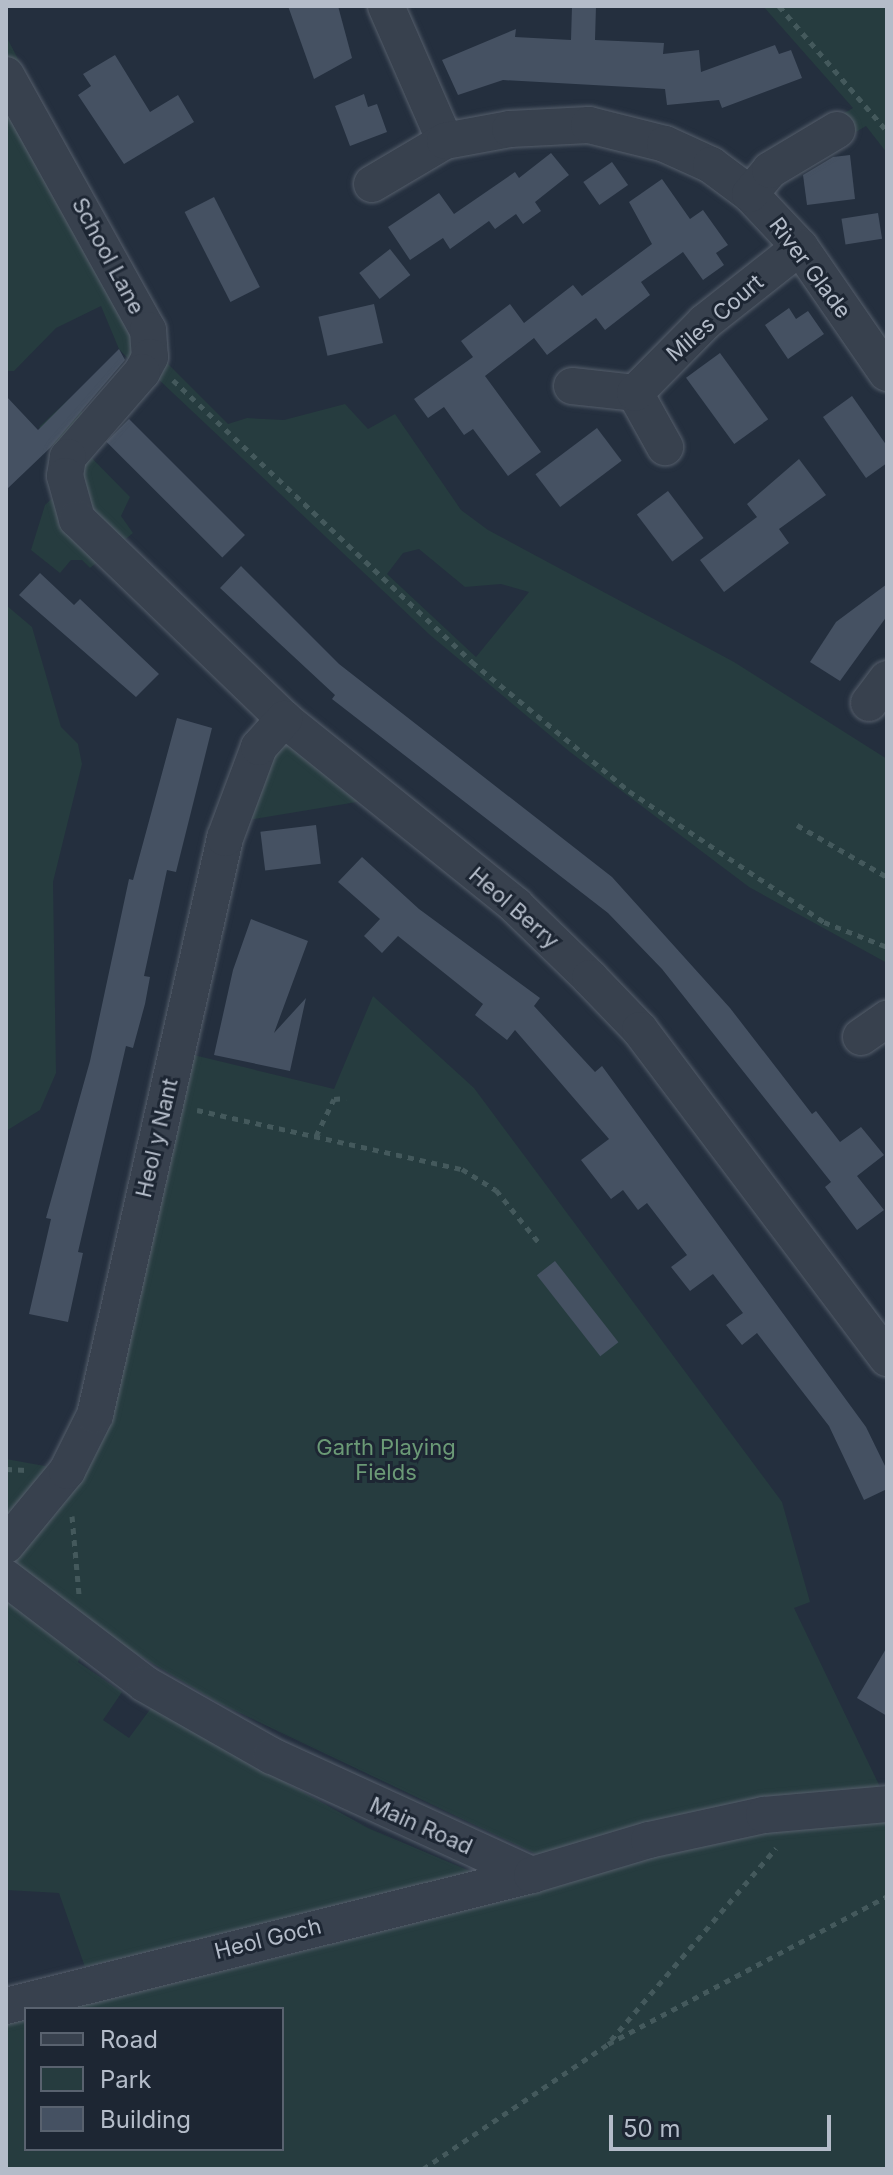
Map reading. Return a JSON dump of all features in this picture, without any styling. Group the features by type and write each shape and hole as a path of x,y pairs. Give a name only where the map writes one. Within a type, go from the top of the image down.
{"street":[{"path":"386,6 445,141"},
{"name":"School Lane","path":"6,75 144,322 150,357"},
{"name":"River Glade","path":"372,184 445,141 551,125 627,131 711,165 750,194 800,247 887,373"},
{"path":"750,194 770,170 837,130"},
{"name":"Miles Court","path":"635,393 705,322 800,247"},
{"name":"Heol Berry","path":"150,357 68,457 65,476 77,519 284,719 515,905 640,1030 887,1358"},
{"path":"572,386 635,393 665,447"},
{"name":"Heol y Nant","path":"6,1545 67,1471 95,1415 242,784 259,747 284,719"},
{"name":"Main Road","path":"6,1578 84,1643 145,1684 272,1756 532,1875"},
{"path":"532,1875 649,1840 809,1811 887,1804"},
{"name":"Heol Goch","path":"6,2006 532,1875"}],"path":[{"path":"779,6 887,131"},
{"path":"150,357 472,662 629,791 824,922 887,947"},
{"path":"797,825 887,877"},
{"path":"316,1136 334,1099 346,1098"},
{"path":"165,1104 440,1161 482,1178 540,1244"},
{"path":"6,1469 67,1471 84,1643"},
{"path":"608,2044 809,1811"},
{"path":"423,2169 608,2044 887,1896"}],"green space":[{"path":"763,6 887,6 887,153 866,126 844,139 833,120 853,108"},
{"path":"6,36 158,326 168,364 228,424 247,418 284,420 345,404 368,429 395,414 461,510 488,530 734,662 887,759 887,963 749,887 570,752 430,635 157,378 84,450 130,497 121,516 133,533 90,568 82,560 71,560 60,573 31,550 45,505 59,492 48,480 54,441 39,427 69,399 85,415 135,366 119,349 101,306 56,328 14,371 6,371","holes":["419,549 465,587 501,584 529,592 476,657 387,574 403,553"]},
{"path":"6,605 32,627 61,727 78,744 82,764 53,882 56,1073 40,1110 6,1131"},
{"path":"284,719 381,798 230,823"},
{"name":"Garth Playing Fields","path":"373,996 474,1088 782,1502 810,1602 794,1608 881,1789 538,1855 217,1702 82,1621 84,1643 78,1662 122,1692 103,1720 129,1738 151,1708 368,1828 477,1874 85,1967 59,1893 6,1890 6,1459 67,1470 177,1051 334,1089"},
{"path":"887,1810 887,2169 6,2169 6,2014 24,2009 24,2151 284,2151 284,2007 33,2007 701,1833"}],"building":[{"path":"288,6 338,6 352,58 314,79"},
{"path":"572,6 596,6 595,40 664,43 663,54 699,50 701,72 775,45 779,54 791,50 802,78 722,108 719,100 667,105 665,89 503,80 458,95 442,60 516,29 515,37 571,40"},
{"path":"115,55 150,112 178,95 194,122 124,164 78,95 91,86 83,74"},
{"path":"364,94 368,107 377,104 387,132 350,146 335,106"},
{"path":"551,153 569,175 535,202 541,211 523,224 516,214 495,229 489,221 450,249 443,238 410,260 388,227 439,193 454,214 515,172 519,178"},
{"path":"850,155 855,199 807,205 803,175 833,157"},
{"path":"612,162 628,185 599,205 583,182"},
{"path":"662,179 690,219 703,210 728,245 716,253 724,265 703,280 683,252 641,282 650,295 605,330 596,318 547,355 534,338 485,376 541,452 508,476 473,429 464,435 444,407 428,418 414,399 473,357 461,341 510,304 524,323 573,285 582,296 652,244 629,202"},
{"path":"214,197 260,287 230,302 185,212"},
{"path":"878,213 882,239 846,244 841,219"},
{"path":"390,249 410,275 380,299 359,273"},
{"path":"374,304 383,343 327,356 318,317"},
{"path":"789,308 796,319 808,311 824,334 788,359 765,325"},
{"path":"119,349 125,360 50,448 6,490 6,396 38,430"},
{"path":"720,353 768,419 734,444 686,378"},
{"path":"852,396 887,446 887,463 866,478 823,417"},
{"path":"129,419 245,535 222,558 106,442"},
{"path":"597,428 622,461 560,507 536,474"},
{"path":"799,459 826,495 779,529 789,543 724,592 700,560 757,517 747,504"},
{"path":"668,491 704,538 672,562 637,514"},
{"path":"241,566 339,664 612,877 730,1008 812,1114 816,1111 840,1142 861,1127 884,1155 857,1176 884,1210 857,1230 825,1187 831,1182 662,969 608,913 332,699 335,695 220,588"},
{"path":"40,573 74,605 80,599 159,674 136,697 19,595"},
{"path":"887,584 887,616 840,681 810,662 836,622"},
{"path":"177,718 212,728 176,872 167,870 144,976 150,977 145,1004 133,1048 126,1046 78,1252 83,1253 68,1322 29,1314 51,1219 46,1218 90,1061 129,879 133,880"},
{"path":"316,825 321,864 265,871 260,832"},
{"path":"362,857 419,909 540,998 534,1006 595,1072 602,1066 866,1427 887,1470 887,1489 864,1500 829,1426 757,1333 742,1345 726,1325 743,1313 713,1274 690,1291 671,1267 687,1255 647,1203 638,1210 623,1190 611,1199 581,1160 609,1139 515,1030 507,1040 475,1015 483,1004 398,936 382,953 364,936 380,919 338,882"},
{"path":"251,919 308,941 274,1033 306,998 290,1071 214,1055 233,970"},
{"path":"555,1261 618,1342 600,1356 537,1275"},
{"path":"887,1647 887,1716 857,1698"}]}
